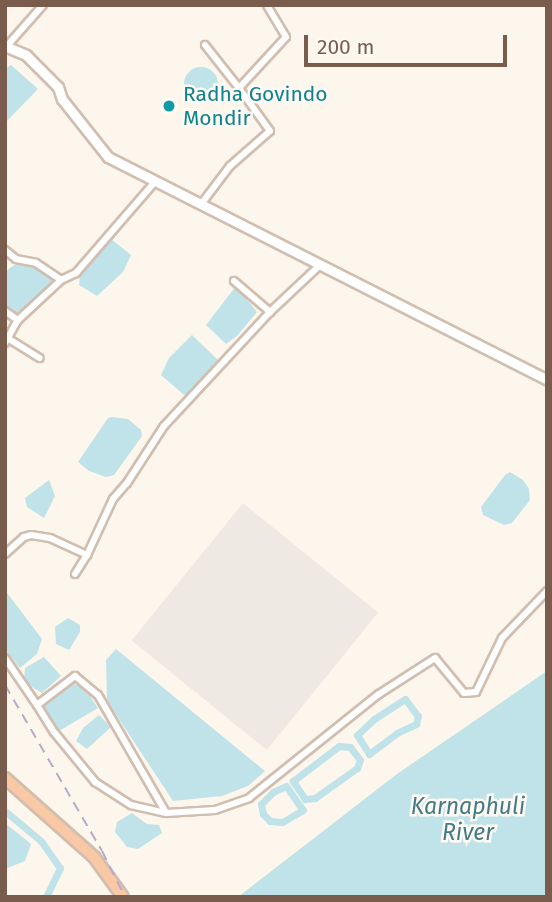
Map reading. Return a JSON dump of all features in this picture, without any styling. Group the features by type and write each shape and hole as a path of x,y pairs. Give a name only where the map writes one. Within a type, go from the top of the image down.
{"highway":[{"path":"5,778 94,857 123,897"}],"main road":[{"path":"6,46 26,55 58,87 62,99 108,157 154,183 202,203 547,380"}],"street":[{"path":"6,46 43,5"},
{"path":"239,88 286,37 267,5"},
{"path":"202,203 226,170 270,131 205,45"},
{"path":"39,358 7,341 18,320 61,280 76,273 154,183"},
{"path":"5,250 16,259 36,263 61,280"},
{"path":"75,574 87,555 113,499 127,483 156,436 187,398 270,312 320,265"},
{"path":"234,281 270,312"},
{"path":"5,311 18,320"},
{"path":"5,554 23,537 31,535 50,538 87,555"},
{"path":"5,658 54,732 95,782 131,805 166,813 215,810 250,798 379,694 435,659 464,693 476,692 502,638 547,591"},
{"path":"37,705 75,676 98,695 166,813"}],"shaded area":[{"path":"243,503 378,613 267,750 132,641"}],"water":[{"path":"11,65 38,89 5,123 5,69"},
{"path":"201,67 213,72 218,84 213,96 201,101 189,96 184,84 189,72"},
{"path":"111,239 131,255 123,272 97,296 79,285 80,276"},
{"path":"18,262 33,263 54,280 25,310 13,314 5,308 5,272"},
{"path":"236,286 257,312 237,336 226,344 206,325"},
{"path":"192,335 218,360 190,393 184,395 161,375 169,358"},
{"path":"108,418 128,419 141,430 142,436 114,475 106,477 89,471 78,462"},
{"path":"510,472 523,480 529,489 530,500 512,523 504,525 483,515 481,507"},
{"path":"49,480 55,496 44,518 27,507 25,498"},
{"path":"5,590 42,639 37,654 20,668 5,649"},
{"path":"68,618 80,625 80,632 69,650 56,644 55,627"},
{"path":"116,649 265,771 248,786 222,796 173,801 107,701 106,660"},
{"path":"44,657 61,676 42,693 24,682 25,668"},
{"name":"Karnaphuli River","path":"547,671 547,897 238,897 397,774"},
{"path":"72,683 86,690 98,708 59,731 41,706"},
{"path":"99,715 111,727 87,749 76,741 83,728"},
{"path":"132,813 147,824 159,825 162,833 138,849 127,847 115,832 117,822"},
{"path":"5,823 31,844 25,861 5,869"}],"waterway":[{"path":"405,699 418,716 416,724 397,733 369,754 357,735 374,719 405,699"},
{"path":"339,746 350,747 360,760 357,768 315,798 305,799 293,781 339,746"},
{"path":"286,786 303,810 282,822 270,821 263,814 261,804 273,792 286,786"},
{"path":"5,811 41,841 60,868 46,897"}],"railway":[{"path":"5,685 102,851 125,897"}],"place":[{"name":"Radha Govindo Mondir","path":"169,106"}]}
